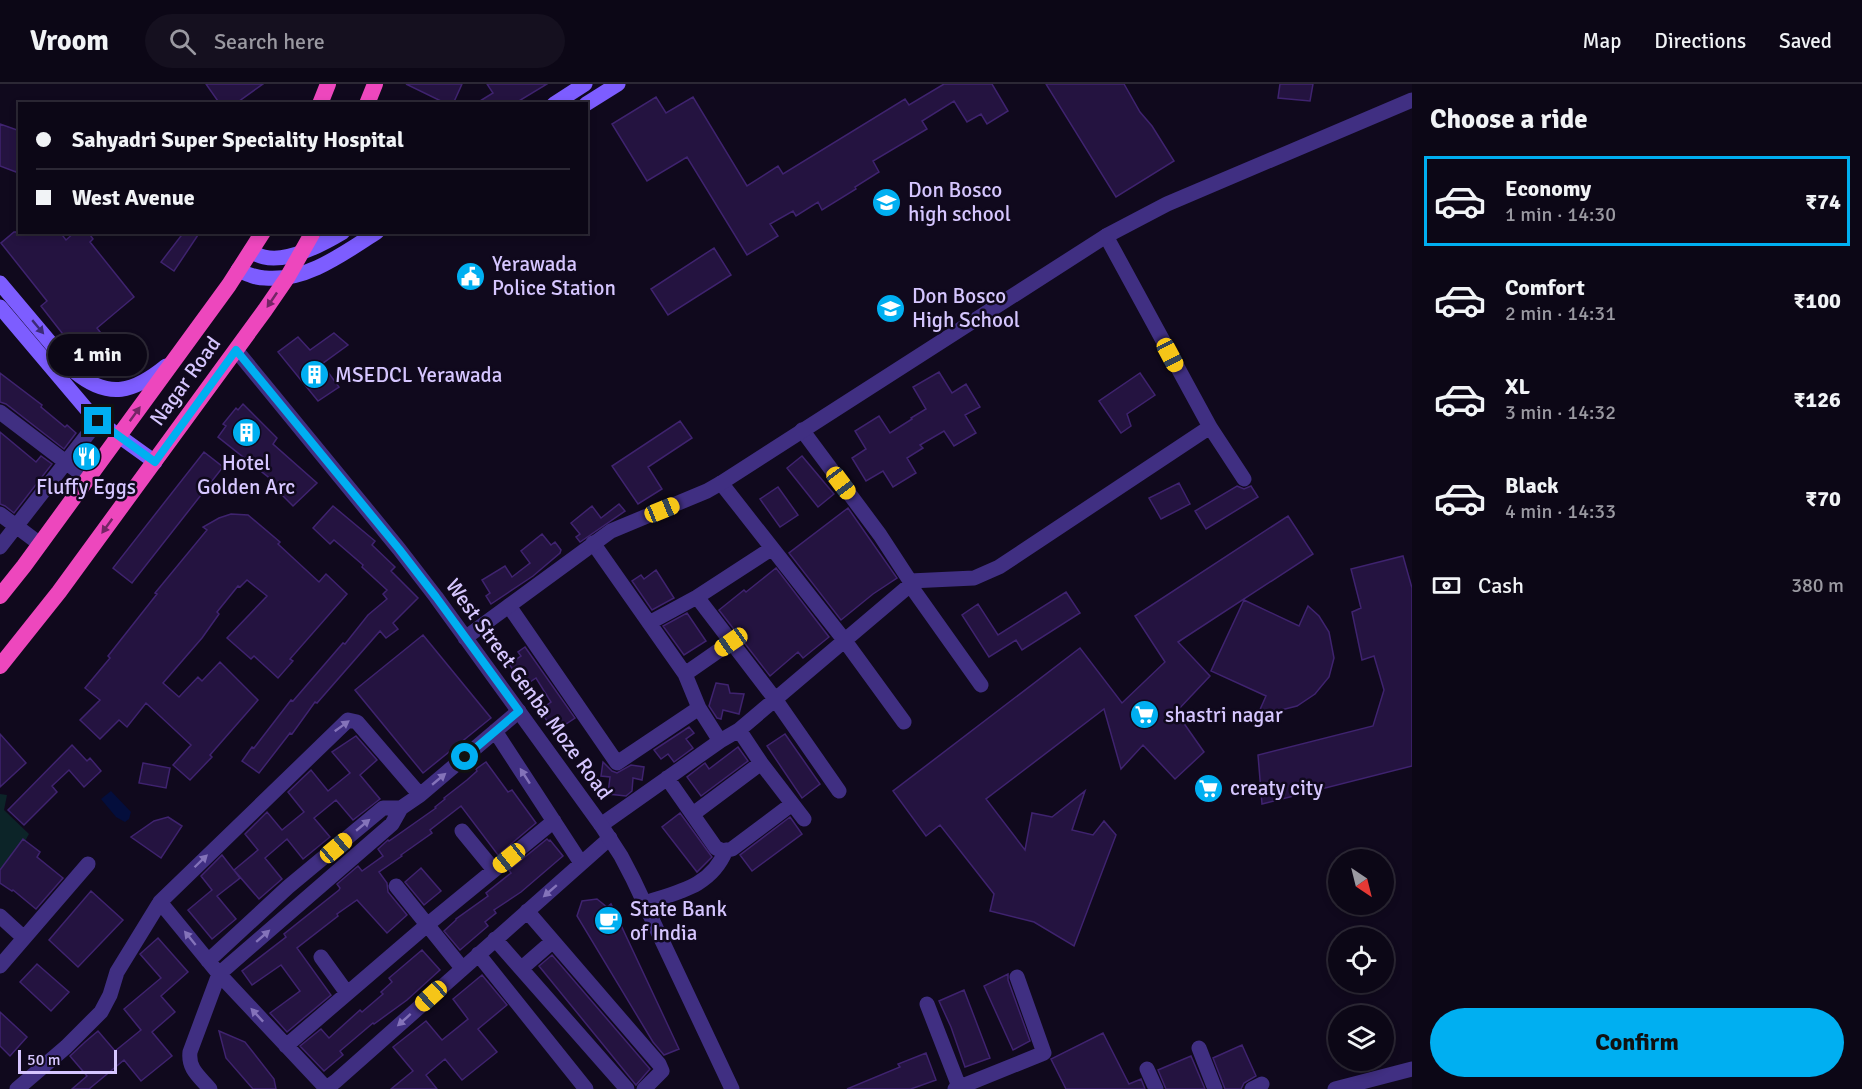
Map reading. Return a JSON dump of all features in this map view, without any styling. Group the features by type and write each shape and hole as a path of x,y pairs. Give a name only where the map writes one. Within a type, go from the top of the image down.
{"highway":[{"path":"321,102 328,84"},
{"path":"368,102 375,84"},
{"name":"Nagar Road","path":"0,596 177,357 229,285 262,234"},
{"name":"Nagar Road","path":"0,666 59,592 236,350 287,278 312,234"}],"main road":[{"path":"557,102 585,84"},
{"path":"588,103 618,84"},
{"path":"250,252 266,258 302,253 340,234"},
{"path":"238,270 266,279 287,278 322,264 374,234"},
{"path":"0,283 75,372 87,382 103,389 118,390 134,387 152,377 177,357"},
{"path":"0,307 88,411 98,421 155,462"}],"street":[{"path":"465,638 611,531 721,483 1106,236 1167,204 1412,100"},
{"path":"1106,236 1209,427 1244,479"},
{"name":"West Street Genba Moze Road","path":"236,350 399,549 610,838 644,903 732,1089"},
{"path":"0,412 88,479"},
{"path":"0,547 98,421"},
{"path":"601,825 739,730 846,641 910,583 974,578 999,567 1209,427"},
{"path":"802,430 880,535 910,583 981,685"},
{"path":"721,483 846,641 904,722"},
{"path":"0,514 40,544"},
{"path":"593,543 685,674 699,708 720,741"},
{"path":"650,623 697,597 771,549"},
{"path":"697,597 775,699 839,790"},
{"path":"509,606 617,763 699,708"},
{"path":"685,674 731,642"},
{"path":"210,1089 189,1062 190,1052 219,974 392,824 401,808 420,795 519,711"},
{"path":"17,1089 66,1047 101,1012 110,995 117,972 160,902 348,720 357,722 420,795"},
{"path":"739,730 804,819"},
{"path":"495,731 581,863"},
{"path":"693,814 761,763"},
{"path":"667,778 716,848 732,849 792,804"},
{"path":"208,961 288,887 383,808 401,808"},
{"path":"286,1046 554,821"},
{"path":"462,831 494,870"},
{"path":"160,902 219,974 286,1046 333,1087 462,968 610,838"},
{"path":"644,903 694,885 711,874 720,863 726,850"},
{"path":"0,966 88,864"},
{"path":"396,886 462,968"},
{"path":"527,911 659,1064 662,1071 644,1089"},
{"path":"0,916 24,938"},
{"path":"495,939 627,1089"},
{"path":"522,968 553,940"},
{"path":"478,954 586,1089"},
{"path":"321,957 347,993"},
{"path":"927,1004 958,1088 1044,1053 1017,977"},
{"path":"1199,1048 1215,1089"},
{"path":"1147,1069 1156,1089"},
{"path":"1335,1089 1412,1069"}],"green space":[{"path":"0,794 7,795 4,810 29,834 0,885"}],"shaded area":[{"path":"111,791 131,812 129,819 125,822 116,817 101,799"}],"building":[{"path":"206,84 263,84 238,102 219,102"},
{"path":"406,84 462,84 454,102 443,102"},
{"path":"487,84 547,84 517,102 478,102 493,93"},
{"path":"944,84 992,84 1008,111 987,124 981,114 967,122 954,101 922,121 927,129 873,161 879,172 822,210 818,202 796,216 793,211 770,224 778,236 747,255 687,157 647,181 612,124 656,97 666,113 693,97 747,186 778,166 783,174 905,99 909,105"},
{"path":"1046,84 1124,84 1140,112 1152,126 1174,161 1116,197"},
{"path":"1280,84 1313,84 1310,101 1278,98"},
{"path":"0,124 18,130 18,167 16,172 0,166"},
{"path":"14,232 18,234 62,234 66,240 73,234 89,234 93,239 90,242 134,297 97,328 123,362 109,370 76,351 41,306 47,301 1,243"},
{"path":"182,234 199,234 174,271 161,262"},
{"path":"714,248 731,275 668,315 651,289"},
{"name":"MSEDCL Yerawada","path":"334,333 348,345 322,364 339,387 318,401 278,352 298,337 310,350"},
{"path":"939,372 952,393 966,384 980,407 965,415 976,433 954,446 944,431 920,445 923,448 907,458 916,473 893,487 883,471 866,481 852,458 866,449 855,431 879,416 890,433 912,419 926,409 913,387"},
{"path":"0,373 42,405 41,407 65,427 67,425 76,433 64,449 6,404 0,402"},
{"path":"1140,373 1155,395 1127,414 1131,426 1121,433 1099,401"},
{"path":"243,404 277,438 273,444 317,483 293,506 279,492 282,488 218,437 226,426 223,424 236,408 238,410"},
{"path":"680,421 692,438 648,467 662,489 638,504 612,466"},
{"path":"0,432 36,462 41,456 52,464 14,513 0,504"},
{"path":"204,452 223,467 132,583 113,568"},
{"path":"802,456 834,494 818,507 787,468"},
{"path":"1179,483 1190,504 1161,519 1149,498"},
{"path":"1237,486 1244,489 1251,486 1258,497 1206,529 1195,511"},
{"path":"778,487 798,515 780,527 760,499"},
{"path":"619,504 625,511 580,542 576,537 580,534 571,523 592,506 601,518"},
{"path":"333,506 375,541 372,545 395,567 391,571 418,598 393,623 398,629 386,638 380,631 317,703 315,702 259,773 242,761 252,747 254,748 291,700 293,701 343,643 345,644 368,615 387,599 383,594 387,590 362,567 363,565 334,540 330,544 313,528"},
{"path":"848,508 897,578 841,620 789,553"},
{"path":"231,514 248,515 280,542 278,544 319,582 326,574 347,594 290,659 293,661 278,678 254,656 251,659 227,638 267,596 247,580 240,587 238,586 217,612 219,614 202,638 163,683 179,697 198,677 202,681 220,662 258,700 210,755 212,757 190,780 173,765 191,745 146,703 127,727 119,720 100,739 80,720 100,700 85,688 110,658 108,656 157,594 155,593 207,530 203,527"},
{"path":"1288,516 1313,554 1178,642 1210,676 1176,712 1204,752 1175,779 1143,745 1121,769 1104,709 986,799 1025,850 1032,813 1052,817 1085,791 1072,830 1093,835 1104,821 1116,835 1074,946 1034,922 990,911 994,894 940,825 926,836 893,791 1080,648 1122,703 1165,662 1135,616"},
{"path":"542,534 551,545 555,542 561,550 560,553 533,576 491,604 486,596 490,593 482,580 505,566 512,577 530,563 521,551"},
{"path":"1403,556 1412,588 1412,766 1262,804 1258,755 1373,726 1384,690 1374,656 1362,660 1352,612 1361,608 1351,569"},
{"path":"776,568 829,637 803,658 798,652 770,676 719,610"},
{"path":"656,570 674,598 652,610 632,581 641,575 644,579"},
{"path":"1066,592 1080,613 1022,650 1016,640 989,657 962,615 978,604 998,635"},
{"path":"1244,600 1299,626 1308,606 1319,616 1329,632 1334,658 1329,677 1315,694 1297,706 1259,712 1266,696 1211,671"},
{"path":"687,613 706,641 684,655 663,626"},
{"path":"423,635 491,718 423,773 355,690"},
{"path":"525,647 575,718 554,732 540,710 551,702 536,678 524,686 509,664 521,656 518,652"},
{"path":"716,683 728,685 730,693 744,694 739,714 723,710 721,719 717,718 709,706"},
{"path":"689,727 694,733 686,739 693,748 674,762 668,754 661,759 654,750"},
{"path":"0,734 26,763 0,787"},
{"path":"785,734 820,784 802,798 767,746"},
{"path":"356,736 377,760 360,775 380,799 353,820 336,800 314,818 330,837 303,859 287,839 265,858 282,879 259,899 234,870 258,850 245,834 267,812 282,830 304,812 288,792 311,770 328,791 350,773 332,752"},
{"path":"72,745 87,761 90,758 101,771 84,787 69,770 52,786 57,792 24,825 8,810"},
{"path":"738,747 748,761 701,796 687,777 705,763 709,769"},
{"path":"486,762 508,792 512,790 536,823 498,855 461,806 430,830 432,833 379,872 387,883 388,892 407,915 387,933 357,900 297,948 331,995 287,1032 270,1013 300,991 281,965 252,985 242,971 286,937 284,934 339,890 337,884 358,866 362,871 383,856 378,849 388,840 436,808 444,798"},
{"path":"603,762 617,773 631,765 644,767 642,780 633,778 632,791 626,796 608,794 610,777 601,776"},
{"path":"143,763 170,768 166,788 139,783"},
{"path":"680,813 712,857 697,872 662,827"},
{"path":"168,817 182,826 161,858 131,837 154,821"},
{"path":"790,817 802,834 752,871 740,855"},
{"path":"23,839 40,852 37,857 63,878 36,909 13,890 0,883 0,870"},
{"path":"547,839 563,856 521,892 494,910 496,913 485,922 488,926 460,950 444,931 456,919 488,896 486,893 511,873 509,870"},
{"path":"222,855 240,878 217,896 236,919 212,939 188,910 212,890 201,876"},
{"path":"421,868 441,891 424,905 405,882"},
{"path":"91,891 123,920 78,967 49,940"},
{"path":"597,899 607,907 611,904 679,1049 664,1055 653,1042 577,916 582,901"},
{"path":"158,938 188,972 161,996 175,1012 152,1032 172,1056 141,1081 124,1060 89,1089 72,1089 87,1076 70,1056 85,1042 98,1031 115,1051 141,1030 124,1009 161,978 140,954"},
{"path":"422,950 440,970 407,1000 373,1023 340,1051 343,1055 324,1071 300,1046 321,1029 329,1038 360,1010 362,1012 383,994 381,992 392,982 389,978"},
{"path":"552,955 650,1069 636,1085 539,966"},
{"path":"37,964 69,992 51,1011 20,982"},
{"path":"1008,974 1008,980 1030,1041 1013,1050 984,986"},
{"path":"482,975 507,1005 478,1029 497,1052 462,1080 445,1059 426,1075 437,1089 391,1089 413,1071 393,1047 426,1021 442,1040 468,1019 453,999"},
{"path":"964,990 990,1058 965,1067 939,1001"},
{"path":"0,1012 27,1037 10,1056 0,1046"},
{"path":"219,1031 245,1042 274,1079 276,1089 253,1089 226,1058"},
{"path":"1103,1033 1129,1084 1141,1079 1145,1089 1066,1089 1051,1059"},
{"path":"1242,1045 1256,1076 1244,1083 1241,1089 1225,1089 1213,1058"},
{"path":"926,1053 936,1080 911,1089 847,1089 900,1067 898,1064"},
{"path":"1191,1056 1205,1089 1166,1089 1158,1070"}],"place":[{"name":"Don Bosco high school","path":"887,202"},
{"name":"Yerawada Police Station","path":"471,276"},
{"name":"Don Bosco High School","path":"891,308"},
{"name":"MSEDCL Yerawada","path":"314,375"},
{"name":"Hotel Golden Arc","path":"246,432"},
{"name":"Fluffy Eggs","path":"86,456"},
{"name":"shastri nagar","path":"1144,715"},
{"name":"creaty city","path":"1209,788"},
{"name":"State Bank of India","path":"609,921"}],"route":[{"path":"98,421 155,462 236,350 399,549 519,711 465,757"}]}
